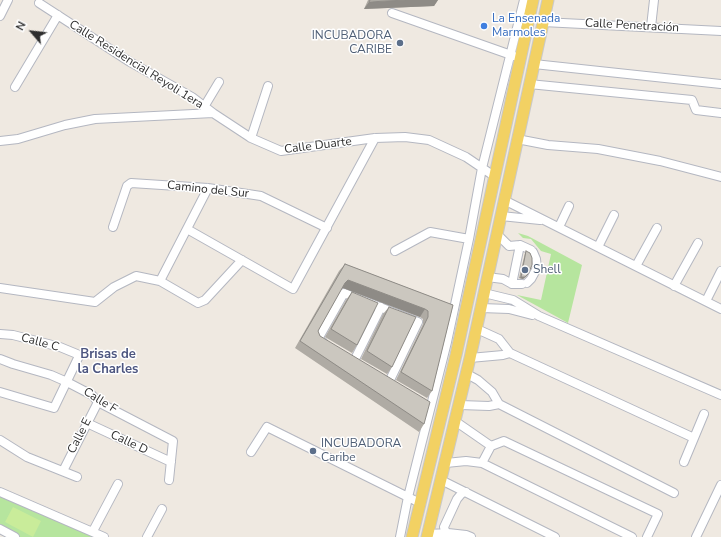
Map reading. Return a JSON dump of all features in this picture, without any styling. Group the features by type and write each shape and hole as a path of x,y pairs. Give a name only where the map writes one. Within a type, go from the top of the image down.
{"main road":[{"path":"412,537 456,355 494,176 515,57 533,0"},
{"path":"428,535 467,374 548,0"}],"street":[{"path":"0,16 8,0"},
{"path":"400,537 428,405 469,239 482,168 515,57 524,0"},
{"path":"652,27 654,0"},
{"name":"Calle Residencial Reyoli 1era","path":"39,3 130,62 192,97 213,113"},
{"path":"392,13 515,57"},
{"path":"15,86 58,15"},
{"name":"Calle Penetración","path":"543,22 721,31"},
{"path":"534,64 721,84"},
{"path":"204,107 219,82"},
{"path":"529,84 692,100 696,110 721,113"},
{"path":"251,138 268,86"},
{"path":"0,141 18,139 65,125 95,120 213,113"},
{"name":"Calle Duarte","path":"213,113 251,138 281,151 375,138 405,137 429,140 466,157 494,176"},
{"path":"187,229 293,288 375,138"},
{"path":"518,139 548,144 598,149 660,161 721,177"},
{"name":"Camino del Sur","path":"113,227 129,184 131,183 208,188 261,196 326,228"},
{"path":"160,281 208,188"},
{"path":"504,200 721,309"},
{"path":"559,227 569,206"},
{"path":"598,247 614,215"},
{"path":"501,216 546,221"},
{"path":"636,266 657,228"},
{"path":"395,251 430,232 469,239"},
{"path":"497,234 509,246 520,245"},
{"path":"674,286 698,243"},
{"path":"520,245 529,255"},
{"path":"520,245 529,255"},
{"path":"524,278 529,255"},
{"path":"524,278 529,255"},
{"path":"0,288 95,302 114,287 136,276 160,281 198,302 205,300 242,260"},
{"path":"706,301 721,271"},
{"path":"487,277 503,279 512,284"},
{"path":"512,284 524,278"},
{"path":"512,284 524,278"},
{"path":"330,346 318,339 344,292 418,322 389,382"},
{"path":"484,293 513,300 539,316 721,395"},
{"path":"353,361 380,307"},
{"path":"481,308 509,309 539,316"},
{"path":"476,330 499,339 510,353 694,438"},
{"name":"Calle C","path":"0,334 13,335 60,347 77,354 79,356 67,382"},
{"path":"470,358 510,353"},
{"name":"Calle F","path":"0,359 51,375 67,382 92,395 98,402 173,442 171,462"},
{"path":"467,374 478,380 492,392 499,404 674,493"},
{"path":"0,392 54,408 67,382"},
{"name":"Calle E","path":"63,471 98,402"},
{"path":"460,405 489,406 499,404"},
{"path":"428,405 442,414"},
{"path":"684,462 704,414"},
{"path":"456,421 491,446"},
{"name":"Calle D","path":"87,423 171,462"},
{"path":"251,452 268,427 420,503"},
{"path":"0,440 27,457 77,477"},
{"path":"482,463 491,446 504,441 658,514 647,537"},
{"path":"446,463 466,461 482,463 632,537"},
{"path":"169,480 171,462"},
{"path":"441,480 555,537"},
{"path":"93,531 118,484"},
{"path":"696,537 721,484"},
{"path":"0,492 104,537"},
{"path":"448,533 445,531 444,527 457,499 462,493 466,492"},
{"path":"147,537 162,509"},
{"path":"0,529 15,537"},
{"path":"428,535 448,533 466,535 470,537"}],"green space":[{"path":"518,233 528,236 582,265 568,323 517,295 541,300 551,254 541,251 531,239 523,238"},
{"path":"0,496 94,537 20,537 0,527"},
{"path":"13,507 41,521 33,537 5,522"}],"building":[{"path":"370,0 406,0 369,2"},
{"path":"526,251 530,253 532,265 528,274 525,277 521,277"},
{"path":"345,264 453,305 432,391 401,372 428,317 428,311 425,309 348,280 318,331 320,336 430,402 424,424 300,341"},
{"path":"352,292 378,303 357,345 331,329"},
{"path":"389,307 416,317 392,367 367,351"}],"place":[{"name":"La Ensenada Marmoles","path":"484,26"},
{"name":"INCUBADORA CARIBE","path":"400,43"},
{"name":"Shell","path":"525,270"},
{"name":"INCUBADORA Caribe","path":"313,451"}],"district":[{"name":"Brisas de la Charles","path":"108,362"}]}
